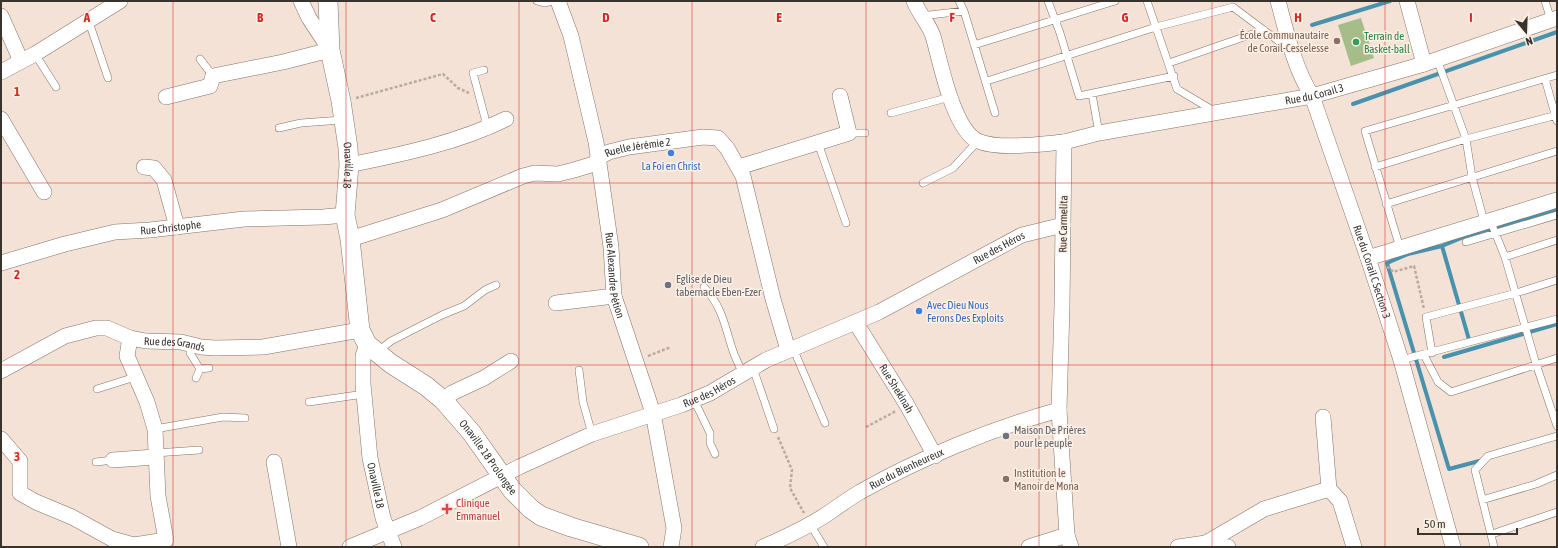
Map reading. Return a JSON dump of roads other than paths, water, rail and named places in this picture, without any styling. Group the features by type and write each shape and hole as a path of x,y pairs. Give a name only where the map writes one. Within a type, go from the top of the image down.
{"street":[{"path":"1,72 35,54 88,19 120,1"},
{"path":"166,97 210,86 213,76 283,62 330,50 309,18 301,1"},
{"name":"Onaville 18","path":"328,1 330,50 341,101 349,165 344,215 350,239 368,342 363,356 364,394 370,458 387,531 394,547"},
{"name":"Rue Alexandre Pétion","path":"558,1 576,55 579,78 599,157 611,247 614,296 653,413 674,528 671,547"},
{"path":"914,1 932,35 942,76 950,97 962,122 971,136 978,141 992,144 1064,142"},
{"name":"Rue du Corail C Section 3","path":"1278,1 1292,52 1303,81 1312,96 1373,272 1401,360 1453,547"},
{"path":"1407,1 1431,62"},
{"path":"1,16 21,61"},
{"name":"Rue du Corail 3","path":"1064,142 1099,133 1312,96 1431,62 1554,19"},
{"path":"739,167 849,133 840,96"},
{"path":"1,119 44,192"},
{"path":"349,165 409,152 485,129 506,119"},
{"name":"Ruelle Jérémie 2","path":"350,239 442,210 523,176 535,173 558,174 594,164 599,157 609,152 629,147 703,137 718,138 739,167 743,176 774,305 790,349"},
{"name":"Rue Carmelita","path":"1064,142 1059,410 1069,541"},
{"path":"144,167 154,168 164,180 177,227"},
{"path":"1368,258 1400,248 1490,225 1557,200"},
{"name":"Rue Christophe","path":"1,263 65,244 115,232 177,227 244,219 344,215"},
{"name":"Rue des Héros","path":"350,547 445,506 503,475 592,434 694,400 790,349 856,323 1022,235 1063,225"},
{"path":"556,303 614,296"},
{"name":"Rue Shekinah","path":"856,323 907,405 935,456"},
{"name":"Rue des Grands","path":"1,371 65,336 81,331 107,328 130,338 146,341 181,342 191,345 215,348 368,342"},
{"path":"1,439 20,461 20,493 36,502 72,517 112,539 134,545 166,540 158,496 155,428 147,402 127,356 130,338"},
{"name":"Onaville 18 Prolongée","path":"368,342 443,400 462,421 503,475 512,490 522,501 541,516 640,547"},
{"path":"443,400 452,393 484,378 511,361"},
{"name":"Rue du Bienheureux","path":"763,547 810,524 861,492 935,456 1024,419 1059,410"},
{"path":"1323,417 1329,489 1340,501 1354,547"},
{"path":"113,460 155,455"},
{"path":"274,462 290,547"},
{"path":"1206,543 1264,510 1329,489"},
{"path":"1029,547 1069,541"},
{"path":"1178,547 1206,543 1228,547"}],"lane":[{"path":"537,1 544,4 553,1"},
{"path":"959,1 964,11 987,81 995,113"},
{"path":"1048,1 1054,21 1060,33 1079,96 1174,76"},
{"path":"974,45 1115,1"},
{"path":"1147,1 1174,76 1177,89 1218,113"},
{"path":"1545,1 1554,19"},
{"path":"987,81 1156,27 1233,7 1292,52"},
{"path":"921,16 964,11"},
{"path":"88,19 108,78"},
{"path":"1169,63 1264,30"},
{"path":"35,54 56,87"},
{"path":"200,59 213,76"},
{"path":"1431,62 1453,105 1466,139 1472,177 1490,225 1505,257 1536,364 1557,426"},
{"path":"484,70 473,73 485,118 485,129"},
{"path":"1400,248 1364,131 1557,75"},
{"path":"1374,167 1466,139 1556,117 1546,79"},
{"path":"1092,94 1099,133"},
{"path":"891,113 950,97"},
{"path":"279,128 301,123 343,120"},
{"path":"849,133 865,133"},
{"path":"923,183 953,168 978,141"},
{"path":"818,143 846,223"},
{"path":"1386,204 1557,151"},
{"path":"1466,242 1490,225 1557,215"},
{"path":"1505,257 1557,240"},
{"path":"1432,352 1426,317 1516,293 1557,280"},
{"path":"368,342 391,341 442,315 464,306 496,285"},
{"path":"704,287 714,298 721,310 736,362 748,371 774,429"},
{"path":"1401,360 1527,329 1557,319"},
{"path":"191,345 190,353 200,369"},
{"path":"790,349 825,423"},
{"path":"1424,355 1438,382 1450,392 1557,358"},
{"path":"200,369 209,368"},
{"path":"196,378 200,369"},
{"path":"579,370 583,402 592,434"},
{"path":"97,389 135,377"},
{"path":"309,402 364,394"},
{"path":"694,400 710,433 710,443 715,454"},
{"path":"155,428 223,417 245,418"},
{"path":"1494,547 1475,470 1488,456 1557,436"},
{"path":"155,455 199,450"},
{"path":"96,462 113,460"},
{"path":"1482,500 1536,484 1557,475"},
{"path":"1492,534 1557,512"},
{"path":"810,524 824,547"}],"waterway":[{"path":"1312,25 1390,1"},
{"path":"1353,104 1557,32"},
{"path":"1483,460 1449,469 1387,263 1408,254 1442,246 1466,236 1557,209"},
{"path":"1442,246 1470,343"},
{"path":"1444,357 1557,324"}],"place":[{"name":"École Communautaire de Corail-Cesselesse","path":"1337,41"},
{"name":"Terrain de Basket-ball","path":"1356,42"},
{"name":"La Foi en Christ","path":"671,153"},
{"name":"Eglise de Dieu tabernacle Eben-Ezer","path":"668,285"},
{"name":"Avec Dieu Nous Ferons Des Exploits","path":"919,311"},
{"name":"Maison De Prières pour le peuple","path":"1006,436"},
{"name":"Institution le Manoir de Mona","path":"1006,479"},
{"name":"Clinique Emmanuel","path":"447,509"}]}
